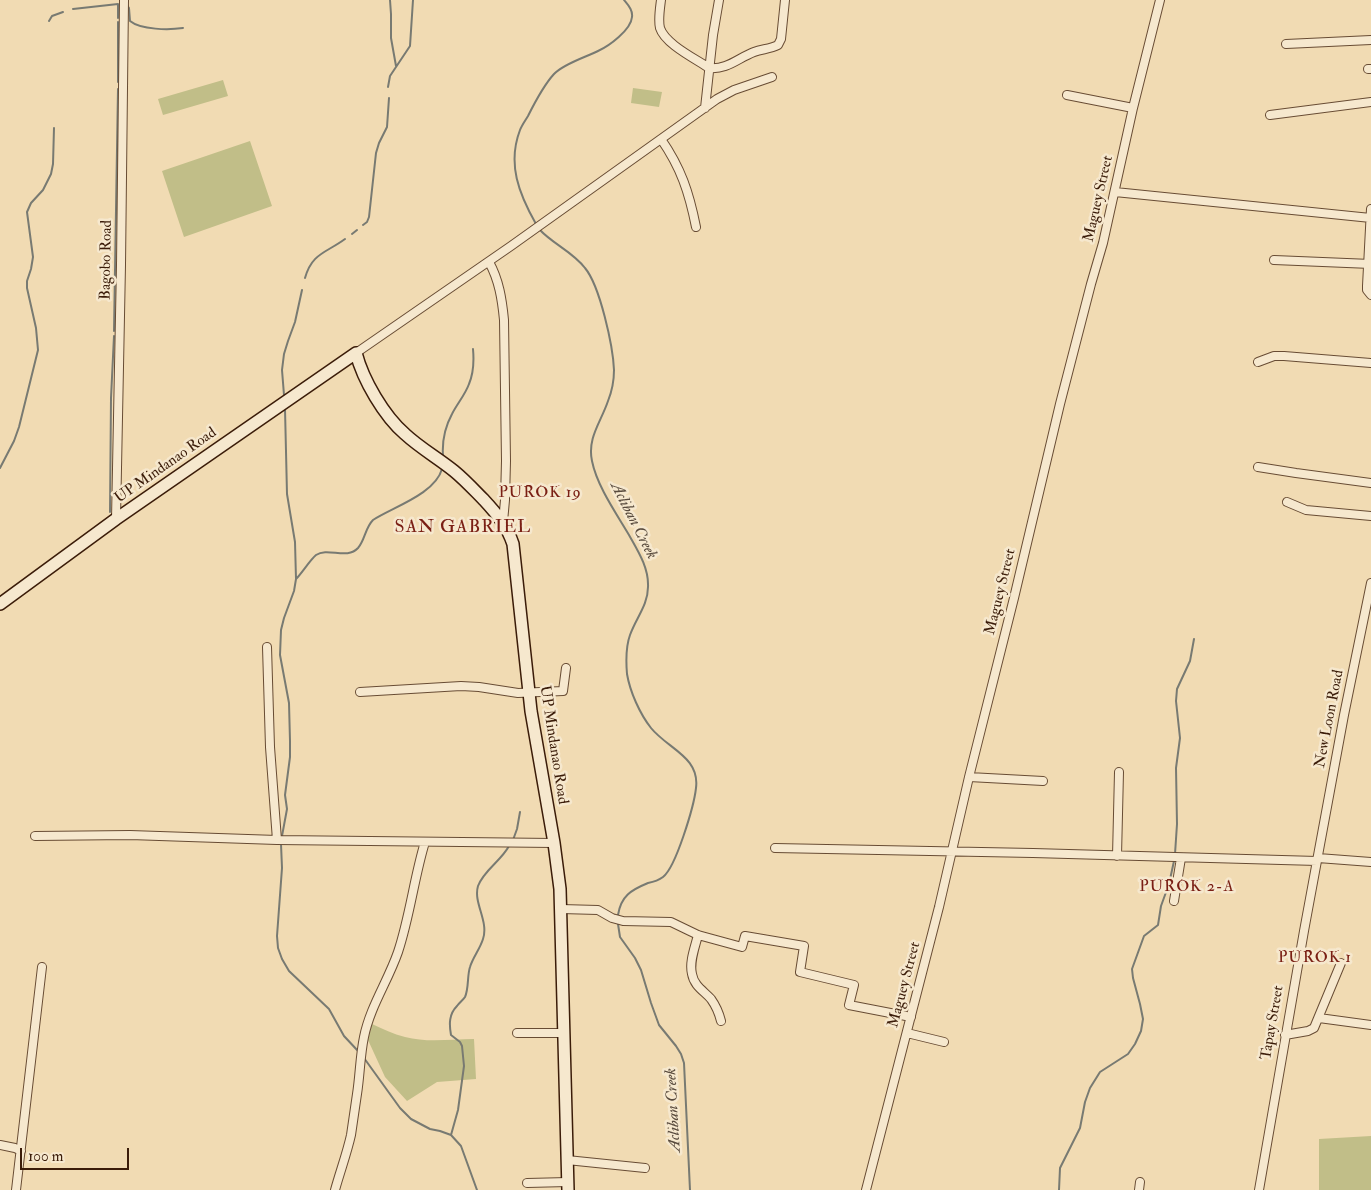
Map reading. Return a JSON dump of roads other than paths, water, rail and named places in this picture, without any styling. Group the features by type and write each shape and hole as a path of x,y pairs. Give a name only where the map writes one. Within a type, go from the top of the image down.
{"street":[{"name":"Bagobo Road","path":"116,520 124,0"},
{"path":"661,0 660,28 667,39 709,68 716,69 728,66 755,52 778,45 781,39 785,0"},
{"path":"705,108 719,0"},
{"name":"Maguey Street","path":"866,1190 937,916 1060,404 1103,243 1133,108 1160,0"},
{"path":"1286,44 1371,40"},
{"path":"354,355 489,262 723,95 772,77"},
{"path":"1067,95 1133,108"},
{"path":"1270,115 1371,102"},
{"path":"661,139 678,167 686,185 696,227"},
{"path":"1115,192 1371,218"},
{"path":"1371,209 1369,264 1366,286 1371,295"},
{"path":"1274,260 1369,264"},
{"path":"489,262 499,286 504,320 506,500 503,522"},
{"name":"UP Mindanao Road","path":"0,604 116,520 354,355 379,402 393,422 404,434 467,483 493,509 503,522 513,544 529,693 554,843 561,909 568,1186"},
{"path":"1258,362 1274,356 1284,356 1371,364"},
{"path":"1258,467 1371,483"},
{"path":"1287,502 1306,510 1371,516"},
{"name":"New Loon Road","path":"1318,860 1368,614 1371,582"},
{"path":"267,647 270,748 277,840"},
{"path":"360,692 461,686 479,686 507,692 563,691 566,668"},
{"path":"1117,856 1118,772"},
{"path":"969,778 1043,781"},
{"path":"36,836 554,843"},
{"path":"335,1190 350,1137 358,1092 364,1036 376,1000 389,975 398,951 408,919 419,861 425,842"},
{"path":"775,848 1371,862"},
{"path":"1174,901 1181,858"},
{"name":"Tapay Street","path":"1259,1190 1285,1035 1318,860"},
{"path":"561,909 598,910 612,918 623,921 671,922 698,935 742,947 745,936 804,946 800,972 854,985 849,1005 911,1017"},
{"path":"698,935 692,964 692,975 700,989 716,1006 721,1021"},
{"path":"1285,1035 1311,1030 1316,1025 1341,963"},
{"path":"16,1190 42,967"},
{"path":"1319,1018 1371,1025"},
{"path":"517,1033 564,1032"},
{"path":"907,1033 944,1042"},
{"path":"0,1145 16,1148 21,1151"},
{"path":"567,1160 645,1168"},
{"path":"527,1183 568,1186"}],"waterway":[{"path":"390,0 391,38 396,66"},
{"path":"388,87 390,76 410,46 413,0"},
{"name":"Acliban Creek","path":"536,224 524,201 515,167 516,143 520,130 546,84 558,70 598,51 624,32 631,22 632,14 624,0"},
{"path":"73,9 118,4 118,18"},
{"path":"127,5 130,21 135,24 155,29 183,28"},
{"path":"49,21 52,16 63,12"},
{"path":"118,22 118,82"},
{"path":"114,331 118,89"},
{"path":"363,225 369,217 376,153 387,127 389,98"},
{"path":"0,468 19,427 38,350 36,328 27,288 33,257 27,212 31,203 43,190 51,174 54,128"},
{"path":"352,234 357,230"},
{"name":"Acliban Creek","path":"540,230 575,257 585,268 596,288 608,332 614,378 605,409 593,437 591,445 592,461 602,490 642,560 648,580 646,600 629,639 627,654 628,681 639,710 651,728 688,761 696,777 695,797 688,821 679,849 668,871 663,877 628,894 619,908 618,915"},
{"path":"305,278 312,263 320,254 345,239"},
{"path":"284,395 282,370 284,354 295,322 302,290"},
{"path":"110,512 111,398 114,336"},
{"path":"443,456 446,429 454,410 471,380 473,349"},
{"path":"282,836 287,809 285,795 290,741 289,703 280,655 281,630 296,579 295,542 287,494 285,409"},
{"path":"296,579 316,555 326,552 348,553 358,548 373,520 422,493 438,478 442,469"},
{"path":"1175,854 1177,824 1176,768 1180,738 1176,701 1177,689 1190,661 1194,639"},
{"path":"513,840 520,812"},
{"path":"281,844 282,868 277,936 278,948 282,959 289,971 329,1009 344,1036 358,1051"},
{"path":"451,1135 458,1110 464,1066 462,1046 451,1035 450,1019 454,1009 465,997 470,967 483,939 484,926 478,899 478,886 484,875 509,846"},
{"path":"1059,1190 1060,1168 1080,1128 1090,1088 1100,1072 1128,1054 1141,1031 1143,1019 1132,969 1144,936 1158,925 1161,906 1169,884 1174,861"},
{"name":"Acliban Creek","path":"618,924 620,937 641,970 659,1025 676,1046 684,1063 690,1190"},
{"path":"364,1058 400,1108 411,1119 430,1129 451,1135 461,1146 477,1190"}],"district":[{"name":"PUROK 19","path":"540,494"},
{"name":"SAN GABRIEL","path":"463,528"},
{"name":"PUROK 2-A","path":"1187,888"},
{"name":"PUROK 1","path":"1315,959"}]}
